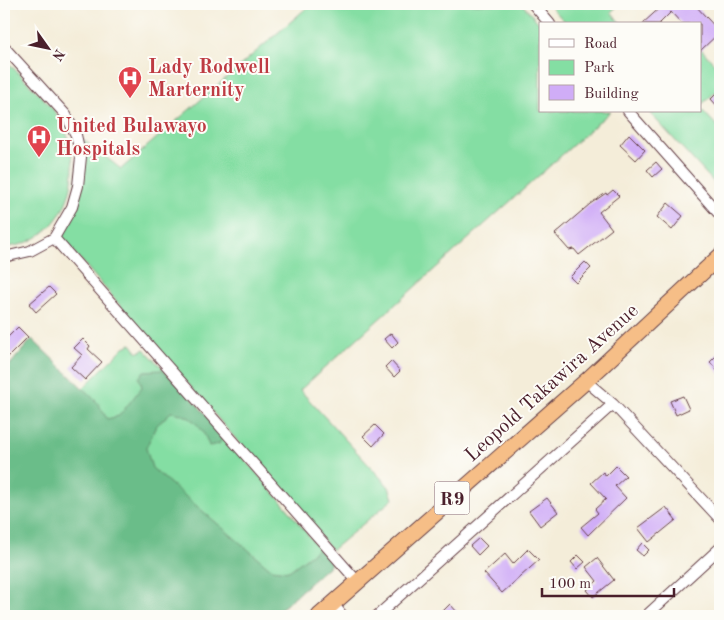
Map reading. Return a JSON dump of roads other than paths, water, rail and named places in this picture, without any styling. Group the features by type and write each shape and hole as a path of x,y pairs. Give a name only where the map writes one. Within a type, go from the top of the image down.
{"highway":[{"name":"Leopold Takawira Avenue","path":"319,616 586,381 720,256"}],"street":[{"path":"533,4 548,22"},
{"path":"4,47 66,115 76,135 81,157 78,186 72,207 54,238 30,251 4,257"},
{"path":"629,112 719,212"},
{"path":"54,238 357,582"},
{"path":"586,381 613,404 720,520"},
{"path":"377,616 613,404"},
{"path":"646,616 720,548"},
{"path":"333,604 344,616"}],"place":[{"name":"Lady Rodwell Marternity","path":"130,99"},
{"name":"United Bulawayo Hospitals","path":"39,158"}]}
